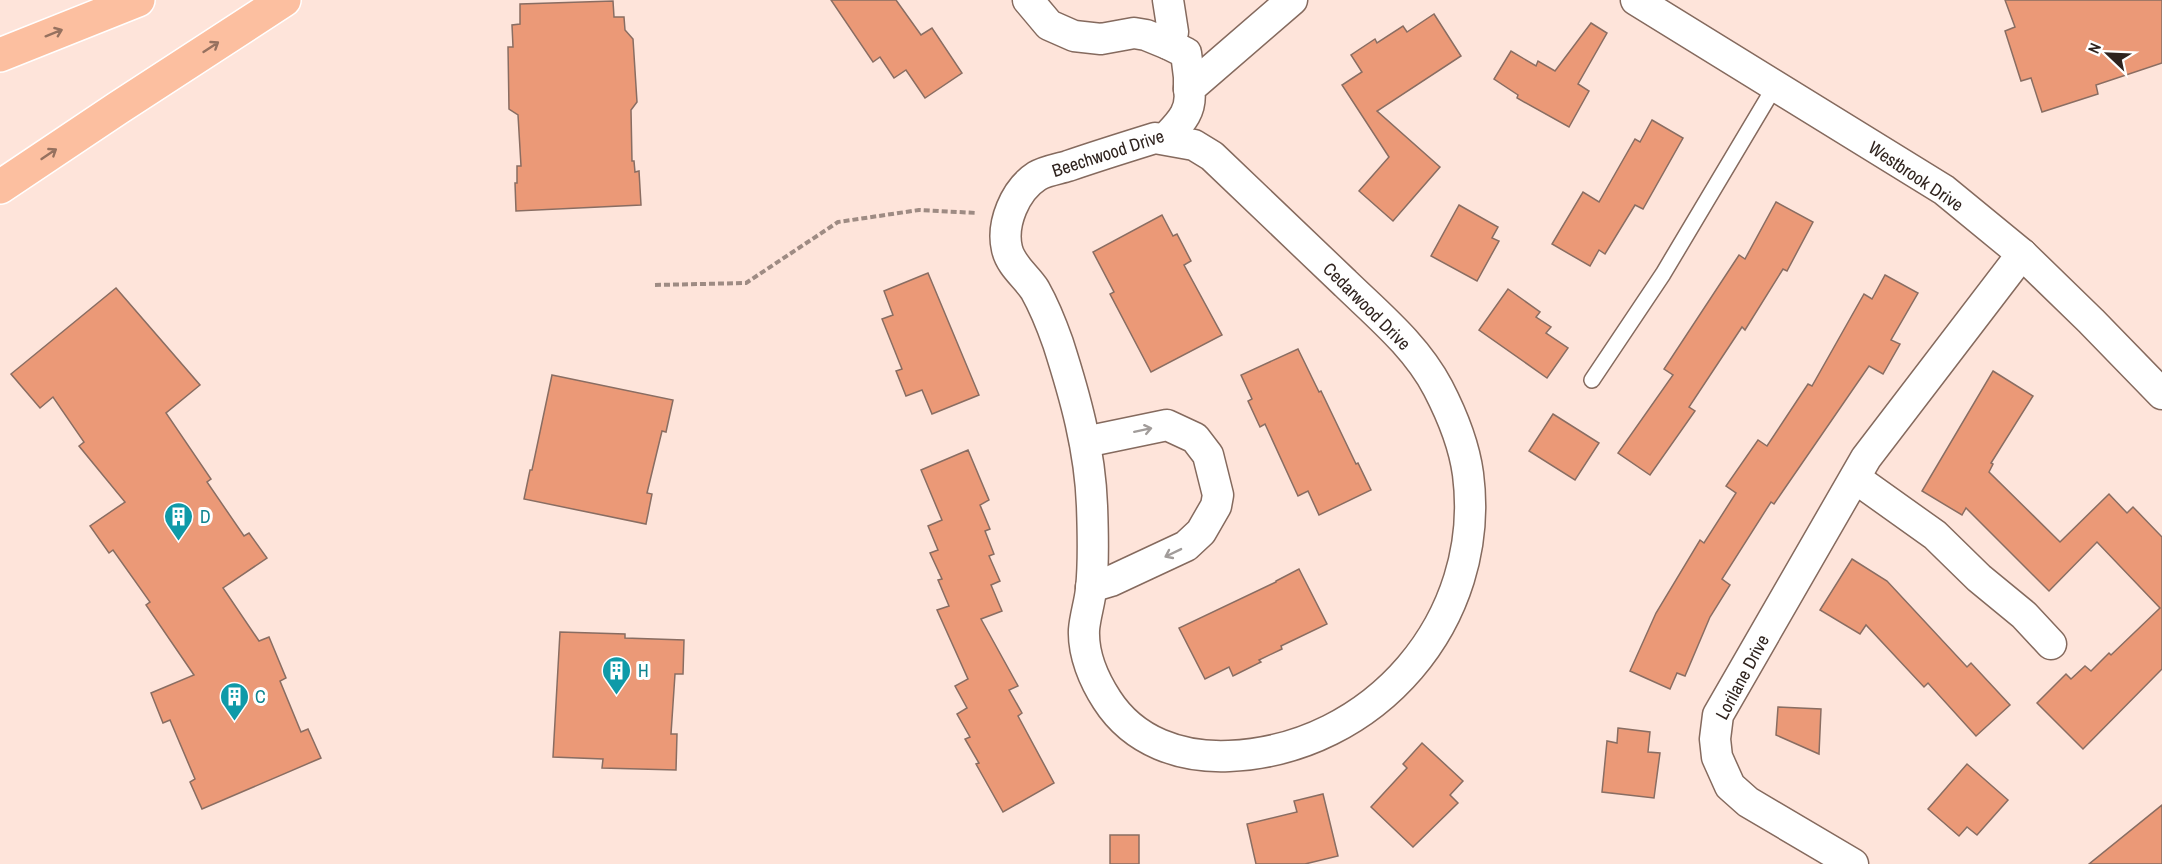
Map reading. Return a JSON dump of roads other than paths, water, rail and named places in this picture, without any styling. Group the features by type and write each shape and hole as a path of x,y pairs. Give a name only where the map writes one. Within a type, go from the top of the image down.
{"highway":[{"path":"0,55 138,0"},
{"path":"0,187 284,0"}],"street":[{"name":"Beechwood Drive","path":"1028,0 1049,25 1074,36 1101,39 1134,33 1146,35 1186,53 1191,100 1186,115 1166,138 1155,138 1038,175 1019,192 1008,214 1007,248 1016,267 1034,289 1055,335 1076,399 1085,442"},
{"path":"1168,0 1173,32 1168,44"},
{"path":"1189,89 1292,0"},
{"name":"Westbrook Drive","path":"1636,0 1944,190 2022,254 2162,394"},
{"name":"Cedarwood Drive","path":"1085,442 1092,504 1091,587 1084,632 1087,653 1095,680 1110,705 1134,731 1159,745 1180,752 1208,757 1258,755 1300,744 1333,729 1377,700 1408,672 1434,636 1454,598 1467,550 1470,508 1468,471 1455,423 1436,384 1407,343 1212,156 1194,145 1166,138"},
{"name":"Lorilane Drive","path":"1853,864 1748,802 1730,786 1717,757 1715,739 1718,716 1866,458 2022,254"},
{"path":"1085,442 1167,425 1195,438 1208,455 1218,495 1216,506 1202,532 1186,546 1111,581 1091,587"},
{"path":"1855,478 1935,535 1979,578 2024,615 2051,644"}],"lane":[{"path":"1592,380 1663,274 1775,86"}],"place":[{"name":"D","path":"179,542"},
{"name":"H","path":"617,696"},
{"name":"C","path":"234,722"}]}
